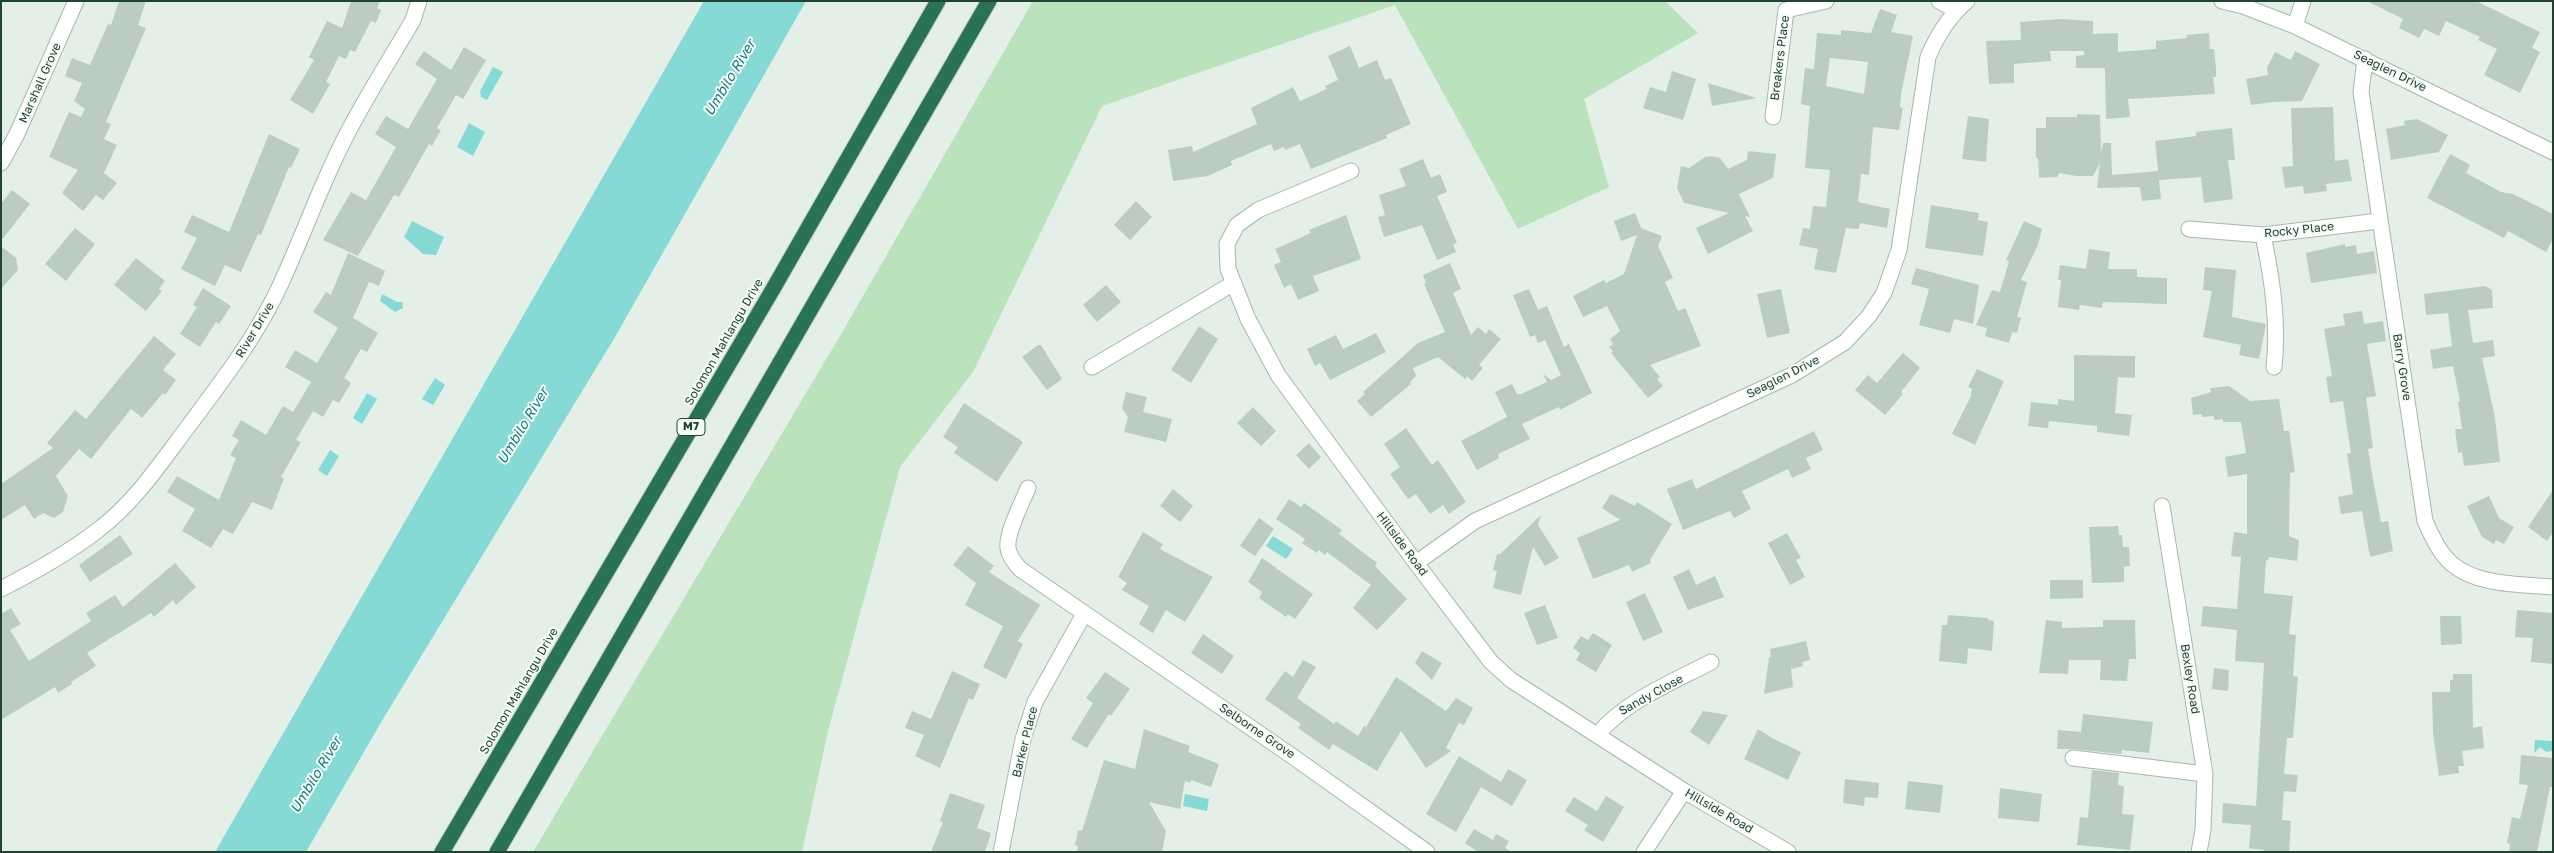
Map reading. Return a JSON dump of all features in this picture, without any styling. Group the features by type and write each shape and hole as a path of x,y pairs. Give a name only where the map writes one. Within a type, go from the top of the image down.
{"highway":[{"name":"Solomon Mahlangu Drive","path":"442,852 773,289 938,1"},
{"path":"497,852 989,1"}],"street":[{"name":"Marshall Grove","path":"1,163 16,136 76,1"},
{"name":"River Drive","path":"1,589 30,574 98,531 118,512 145,484 234,366 255,336 276,294 312,206 347,133 413,20 419,1"},
{"name":"Breakers Place","path":"1773,117 1786,10 1826,1"},
{"path":"1939,1 1962,6"},
{"name":"Seaglen Drive","path":"2222,1 2243,6 2295,26 2552,147"},
{"path":"2295,26 2303,1"},
{"name":"Seaglen Drive","path":"1416,564 1475,521 1792,375 1845,342 1869,316 1884,293 1899,250 1928,57 1935,40 1962,6"},
{"name":"Barry Grove","path":"2365,59 2360,92 2425,521 2437,546 2452,564 2467,574 2491,581 2553,587"},
{"name":"Hillside Road","path":"1351,171 1258,210 1237,225 1227,244 1228,269 1262,348 1278,375 1416,564 1498,668 1527,691 1598,734 1684,791 1788,852"},
{"name":"Rocky Place","path":"2189,229 2264,235 2379,221"},
{"path":"2264,235 2270,271 2277,340 2274,367"},
{"path":"1092,366 1234,283"},
{"name":"Selborne Grove","path":"1028,488 1010,533 1008,548 1013,560 1020,569 1292,756 1427,852"},
{"name":"Bexley Road","path":"2162,506 2204,774 2203,830 2199,852"},
{"name":"Barker Place","path":"1001,852 1023,739 1035,702 1084,614"},
{"name":"Sandy Close","path":"1598,734 1612,718 1627,706 1711,662"},
{"path":"2072,758 2204,774"},
{"path":"1644,852 1684,791"}],"green space":[{"path":"1033,1 1665,1 1698,33 1584,99 1609,187 1518,229 1395,5 1102,106 973,372 900,467 828,731 802,852 533,852 840,336"}],"water":[{"name":"Umbilo River","path":"704,1 806,1 615,337 383,719 306,852 215,852"},
{"path":"493,67 503,72 487,100 481,97 480,91"},
{"path":"469,123 485,132 473,156 457,147"},
{"path":"412,221 444,237 436,255 423,254 404,237"},
{"path":"382,294 397,302 402,302 403,308 395,312 380,301"},
{"path":"435,378 445,385 433,405 422,399"},
{"path":"367,393 377,399 362,424 353,418"},
{"path":"330,450 339,456 327,476 318,470"},
{"path":"1273,536 1293,549 1286,559 1266,546"},
{"path":"2535,740 2553,741 2553,751 2546,752 2540,747 2534,753"},
{"path":"1185,794 1209,799 1207,811 1183,806"}],"building":[{"path":"119,1 146,1 138,25 146,28 106,122 111,124 104,139 117,145 104,173 117,183 103,200 96,195 83,211 62,193 78,170 49,157 69,112 81,117 85,109 74,101 82,83 65,76 72,58 90,65 108,24 111,25"},
{"path":"351,1 380,1 377,8 381,10 376,23 371,21 355,52 350,50 346,59 339,56 326,82 330,84 313,114 290,100 314,60 309,57 327,21 342,28"},
{"path":"2367,1 2476,1 2540,32 2532,48 2540,52 2520,93 2484,75 2497,49 2478,40 2480,37 2446,21 2439,36 2424,29 2419,38 2399,28 2403,19"},
{"path":"1880,9 1897,15 1891,32 1913,36 1901,94 1900,107 1903,108 1899,130 1873,127 1869,175 1861,174 1858,202 1890,209 1887,228 1860,223 1859,229 1846,228 1836,273 1814,269 1818,249 1799,245 1803,228 1810,229 1813,206 1826,207 1830,170 1805,168 1810,106 1801,104 1805,68 1814,69 1817,33 1841,35 1841,30 1871,33","holes":["1830,58 1868,62 1864,94 1826,86"]},
{"path":"2060,19 2093,21 2093,34 2118,33 2118,52 2156,49 2156,41 2187,38 2186,35 2209,33 2210,49 2214,49 2216,68 2216,77 2213,77 2215,94 2128,99 2130,117 2106,119 2105,68 2076,68 2076,56 2084,55 2084,51 2050,51 2051,61 2014,64 2014,83 1989,84 1986,41 2021,40 2020,22"},
{"path":"1350,46 1359,68 1377,60 1385,80 1391,78 1411,124 1386,135 1387,138 1311,169 1300,144 1285,150 1284,147 1274,151 1271,144 1231,161 1232,165 1208,176 1173,181 1168,150 1192,146 1193,152 1257,124 1251,108 1293,87 1300,101 1327,89 1325,86 1338,80 1328,56"},
{"path":"464,47 486,60 463,99 456,95 437,128 441,130 432,146 429,144 399,197 394,195 358,256 323,240 351,192 366,200 396,147 375,134 386,116 408,129 437,79 415,64 424,51 451,70"},
{"path":"2295,51 2320,64 2302,101 2251,105 2246,79 2268,75 2267,68 2275,52 2291,60"},
{"path":"1672,71 1696,79 1683,120 1643,108 1650,87 1666,92"},
{"path":"1708,83 1757,98 1712,106"},
{"path":"2333,107 2335,161 2348,159 2352,181 2326,184 2327,191 2304,194 2303,186 2285,188 2282,167 2293,166 2291,108"},
{"path":"2077,114 2100,115 2101,152 2103,143 2111,143 2112,175 2158,171 2161,199 2142,201 2140,187 2097,188 2100,163 2093,176 2059,173 2057,177 2039,178 2038,158 2036,158 2036,128 2046,128 2046,117 2077,117"},
{"path":"1968,116 1989,119 1986,162 1962,159"},
{"path":"2417,119 2448,135 2439,152 2391,160 2386,129 2405,125 2404,121"},
{"path":"2232,128 2235,160 2228,160 2233,199 2204,203 2201,177 2159,180 2155,141 2196,136 2196,132"},
{"path":"269,134 300,149 291,168 289,167 261,235 258,234 241,272 225,265 215,286 181,269 197,238 184,232 192,215 229,232"},
{"path":"1748,151 1776,154 1773,178 1739,194 1750,217 1745,216 1753,231 1708,254 1696,228 1729,213 1684,203 1677,188 1681,166 1689,168 1705,157 1712,156 1720,158 1728,169 1747,160"},
{"path":"2450,154 2470,165 2466,173 2501,192 2513,194 2553,214 2553,239 2546,252 2508,231 2504,238 2427,198"},
{"path":"1423,159 1431,178 1440,174 1447,192 1437,196 1457,243 1453,244 1456,252 1437,260 1422,225 1384,237 1378,217 1385,215 1379,195 1406,186 1399,169"},
{"path":"12,190 30,204 1,241 1,204"},
{"path":"1136,201 1152,217 1130,240 1114,225"},
{"path":"1931,205 1979,213 1978,220 1988,222 1983,256 1925,248"},
{"path":"1635,213 1641,228 1662,236 1658,246 1673,278 1665,282 1678,311 1685,308 1701,346 1650,365 1660,377 1657,379 1663,386 1648,398 1611,353 1613,351 1609,347 1613,344 1610,339 1620,331 1607,306 1583,317 1573,296 1604,280 1606,283 1624,274 1637,235 1621,241 1614,221"},
{"path":"1346,215 1361,259 1313,276 1319,291 1298,300 1291,284 1284,288 1274,265 1281,262 1275,249 1311,233 1309,230"},
{"path":"2024,221 2042,229 2038,245 2021,280 2027,282 2017,317 2021,318 2017,333 2012,332 2009,343 1985,336 1987,328 1976,325 1992,290 2000,292 2009,261 2006,260"},
{"path":"75,228 95,244 66,281 45,264"},
{"path":"2345,244 2345,247 2356,245 2357,254 2374,251 2377,273 2311,283 2306,253"},
{"path":"1,246 16,258 18,270 1,289"},
{"path":"2089,249 2110,252 2108,269 2137,269 2137,277 2167,278 2167,304 2103,302 2102,308 2080,305 2079,310 2058,307 2061,280 2058,280 2060,265 2086,269"},
{"path":"348,253 385,271 379,286 369,282 353,318 378,333 367,352 361,349 344,378 351,383 339,403 333,400 323,417 313,411 296,440 301,442 281,477 284,478 272,510 252,502 233,534 223,529 211,548 182,531 195,509 167,492 177,476 219,500 236,458 230,455 239,440 232,436 241,420 266,435 283,406 293,412 311,382 285,367 295,350 317,363 338,328 313,312 326,292 331,295"},
{"path":"136,258 165,281 159,289 162,291 146,311 114,285"},
{"path":"1450,263 1461,289 1453,293 1471,335 1478,327 1486,334 1489,329 1501,339 1479,365 1483,368 1472,381 1467,376 1465,379 1438,357 1413,368 1416,376 1410,382 1411,384 1371,417 1357,401 1365,394 1363,392 1418,343 1445,332 1424,284 1426,283 1423,275"},
{"path":"2205,267 2236,270 2232,317 2266,324 2259,359 2239,355 2241,345 2203,337 2212,291 2203,290"},
{"path":"1916,268 1979,285 1973,324 1954,319 1950,333 1919,325 1929,289 1911,284"},
{"path":"1106,285 1121,302 1097,322 1083,305"},
{"path":"2485,286 2492,290 2493,308 2468,310 2473,343 2493,340 2495,356 2482,358 2495,418 2500,462 2464,466 2462,452 2458,453 2455,429 2462,429 2458,402 2460,401 2453,366 2433,369 2430,350 2452,346 2448,313 2426,315 2424,294"},
{"path":"203,288 231,306 219,324 216,322 200,347 180,334 197,307 193,305"},
{"path":"1529,289 1538,310 1547,306 1564,347 1569,344 1592,393 1560,410 1559,407 1522,424 1530,439 1498,454 1499,458 1477,470 1461,441 1507,417 1495,392 1512,384 1517,394 1521,394 1547,382 1543,374 1551,380 1561,375 1545,340 1538,343 1535,335 1530,337 1513,295"},
{"path":"1781,289 1790,333 1767,338 1757,294"},
{"path":"2362,311 2364,324 2383,321 2386,341 2367,344 2376,396 2366,398 2373,448 2368,449 2373,479 2381,522 2388,521 2393,551 2370,557 2362,511 2341,514 2338,497 2353,494 2347,454 2351,453 2343,401 2330,403 2326,377 2332,376 2324,329 2345,325 2343,314"},
{"path":"1199,326 1218,339 1191,383 1171,370"},
{"path":"1376,333 1386,352 1330,380 1320,363 1315,366 1307,349 1336,335 1343,349"},
{"path":"154,336 176,354 163,370 176,380 165,395 163,393 142,418 131,409 91,459 79,449 56,476 68,496 63,512 54,518 43,513 34,519 25,505 1,520 1,484 53,448 47,443 75,410 86,419"},
{"path":"1038,345 1041,345 1062,379 1047,390 1022,357"},
{"path":"1903,353 1920,368 1901,392 1903,394 1885,415 1855,390 1868,375 1877,383"},
{"path":"2074,355 2135,356 2135,378 2118,377 2115,413 2132,415 2129,436 2097,432 2097,426 2049,421 2048,428 2028,426 2031,402 2058,405 2058,399 2074,401"},
{"path":"1977,369 2004,381 1975,445 1952,434 1971,396 1972,389 1968,387"},
{"path":"2229,386 2250,401 2279,399 2284,431 2289,431 2295,472 2290,473 2289,536 2299,540 2297,561 2269,557 2268,561 2266,560 2264,593 2293,596 2289,634 2296,635 2293,676 2298,677 2293,738 2287,738 2284,774 2298,775 2296,792 2284,791 2282,820 2291,821 2289,852 2264,852 2264,850 2249,848 2251,825 2222,823 2223,803 2256,806 2264,663 2235,661 2237,630 2201,626 2203,606 2237,609 2241,557 2231,556 2234,532 2247,534 2247,474 2228,477 2225,457 2246,453 2241,422 2223,422 2223,419 2214,420 2214,416 2202,417 2202,414 2193,415 2191,398 2211,392 2210,388"},
{"path":"1126,392 1147,397 1143,412 1172,419 1166,442 1124,432 1128,417 1122,408"},
{"path":"964,403 1023,442 997,482 954,453 958,447 943,437"},
{"path":"1253,407 1276,431 1261,446 1237,423"},
{"path":"1406,428 1432,465 1438,460 1466,502 1449,514 1443,505 1430,514 1416,494 1408,499 1390,474 1400,467 1384,444"},
{"path":"1814,431 1823,450 1806,458 1811,469 1792,478 1788,469 1742,491 1751,509 1734,518 1730,511 1683,530 1667,489 1692,479 1696,489"},
{"path":"1309,443 1321,457 1309,469 1296,455"},
{"path":"1173,489 1193,506 1180,522 1160,506"},
{"path":"2553,490 2553,532 2547,541 2528,527"},
{"path":"1611,494 1635,506 1637,502 1672,524 1650,560 1651,563 1632,572 1629,565 1593,579 1577,538 1620,520 1602,508"},
{"path":"2489,496 2499,518 2514,527 2504,544 2496,540 2494,544 2482,537 2467,506"},
{"path":"1289,499 1301,507 1304,503 1342,530 1339,534 1377,563 1375,566 1407,599 1377,630 1353,608 1371,585 1327,552 1325,555 1319,550 1317,553 1302,543 1305,539 1276,519"},
{"path":"1541,515 1538,525 1559,558 1545,566 1533,547 1521,595 1493,588 1497,571 1493,570 1497,554 1500,554"},
{"path":"1259,518 1274,529 1255,556 1240,546"},
{"path":"2118,526 2119,535 2122,535 2123,547 2129,547 2130,566 2124,567 2124,582 2092,583 2089,527"},
{"path":"1143,532 1163,544 1160,549 1213,577 1185,622 1166,610 1153,633 1139,624 1149,606 1122,590 1127,583 1118,577"},
{"path":"1787,533 1801,558 1796,560 1805,577 1790,585 1768,543"},
{"path":"120,535 133,554 90,582 79,565"},
{"path":"968,546 994,566 989,572 1040,605 1018,641 1023,644 1006,679 983,667 1003,626 965,605 976,583 953,565"},
{"path":"1262,558 1313,594 1295,619 1288,614 1286,617 1259,598 1262,592 1248,582"},
{"path":"175,563 196,587 176,605 173,600 154,617 151,613 87,653 96,666 71,682 72,684 58,693 55,687 1,720 1,614 11,608 21,624 10,630 29,661 91,621 86,613 115,595 123,607"},
{"path":"1689,569 1696,585 1715,576 1724,597 1688,610 1673,577"},
{"path":"2050,580 2083,580 2083,598 2050,599"},
{"path":"1645,593 1663,632 1643,641 1626,602"},
{"path":"1545,605 1558,638 1537,645 1524,613"},
{"path":"2517,610 2553,613 2553,664 2531,662 2533,638 2515,637"},
{"path":"1948,615 1988,618 1988,620 1994,621 1992,651 1968,648 1967,664 1939,661 1942,625 1947,625"},
{"path":"2440,616 2461,616 2462,644 2441,645"},
{"path":"2046,620 2062,622 2062,628 2103,627 2103,620 2135,620 2136,659 2129,659 2127,681 2100,680 2101,660 2069,660 2068,674 2039,673"},
{"path":"1593,633 1612,645 1596,672 1576,660 1580,653 1573,648 1581,636 1588,640"},
{"path":"1203,634 1234,656 1222,674 1191,653"},
{"path":"1806,641 1810,660 1802,662 1803,666 1791,669 1793,687 1764,694 1769,657 1771,657 1770,649"},
{"path":"1422,651 1442,663 1432,680 1415,663"},
{"path":"1303,660 1316,667 1297,698 1334,724 1336,721 1358,736 1364,726 1366,727 1396,677 1446,711 1456,698 1473,708 1464,725 1459,723 1446,748 1451,751 1426,768 1401,731 1377,771 1333,744 1329,750 1298,728 1301,724 1265,699 1285,671 1293,677"},
{"path":"2214,668 2229,670 2228,691 2212,689"},
{"path":"952,671 980,684 973,700 969,698 940,768 915,756 924,735 905,728 912,711 931,719"},
{"path":"1105,672 1130,689 1111,716 1109,714 1087,748 1071,739 1093,703 1086,698"},
{"path":"2453,674 2472,674 2473,728 2482,726 2484,748 2462,751 2464,766 2458,766 2459,773 2439,776 2433,733 2432,692 2450,692 2450,680 2453,680"},
{"path":"1703,711 1728,715 1709,745 1690,732"},
{"path":"2083,714 2153,722 2149,753 2122,750 2121,754 2057,749 2058,730 2081,732"},
{"path":"1144,729 1190,746 1188,752 1219,764 1211,787 1191,780 1190,783 1185,781 1180,809 1149,802 1166,831 1162,852 1077,852 1078,846 1075,845 1078,830 1082,831 1104,760 1135,769"},
{"path":"1758,729 1801,752 1788,780 1744,759"},
{"path":"2521,755 2553,758 2553,787 2550,787 2537,852 2509,852 2510,844 2507,843 2512,817 2520,819 2528,785 2519,784"},
{"path":"1459,756 1501,782 1508,769 1527,780 1512,806 1481,787 1456,832 1426,814"},
{"path":"2092,770 2119,773 2118,785 2124,786 2122,814 2134,815 2130,850 2077,845 2080,817 2088,818"},
{"path":"1845,779 1879,783 1878,798 1865,797 1864,806 1843,803"},
{"path":"1908,781 1943,785 1940,813 1905,809"},
{"path":"2000,788 2042,794 2039,822 1998,818"},
{"path":"950,793 985,805 977,828 991,833 985,852 931,852 943,822 940,821"},
{"path":"1606,796 1624,807 1603,842 1584,830 1588,825 1565,811 1574,797 1597,811"},
{"path":"1474,829 1493,840 1496,834 1509,841 1505,848 1511,852 1478,852 1465,843"}]}
